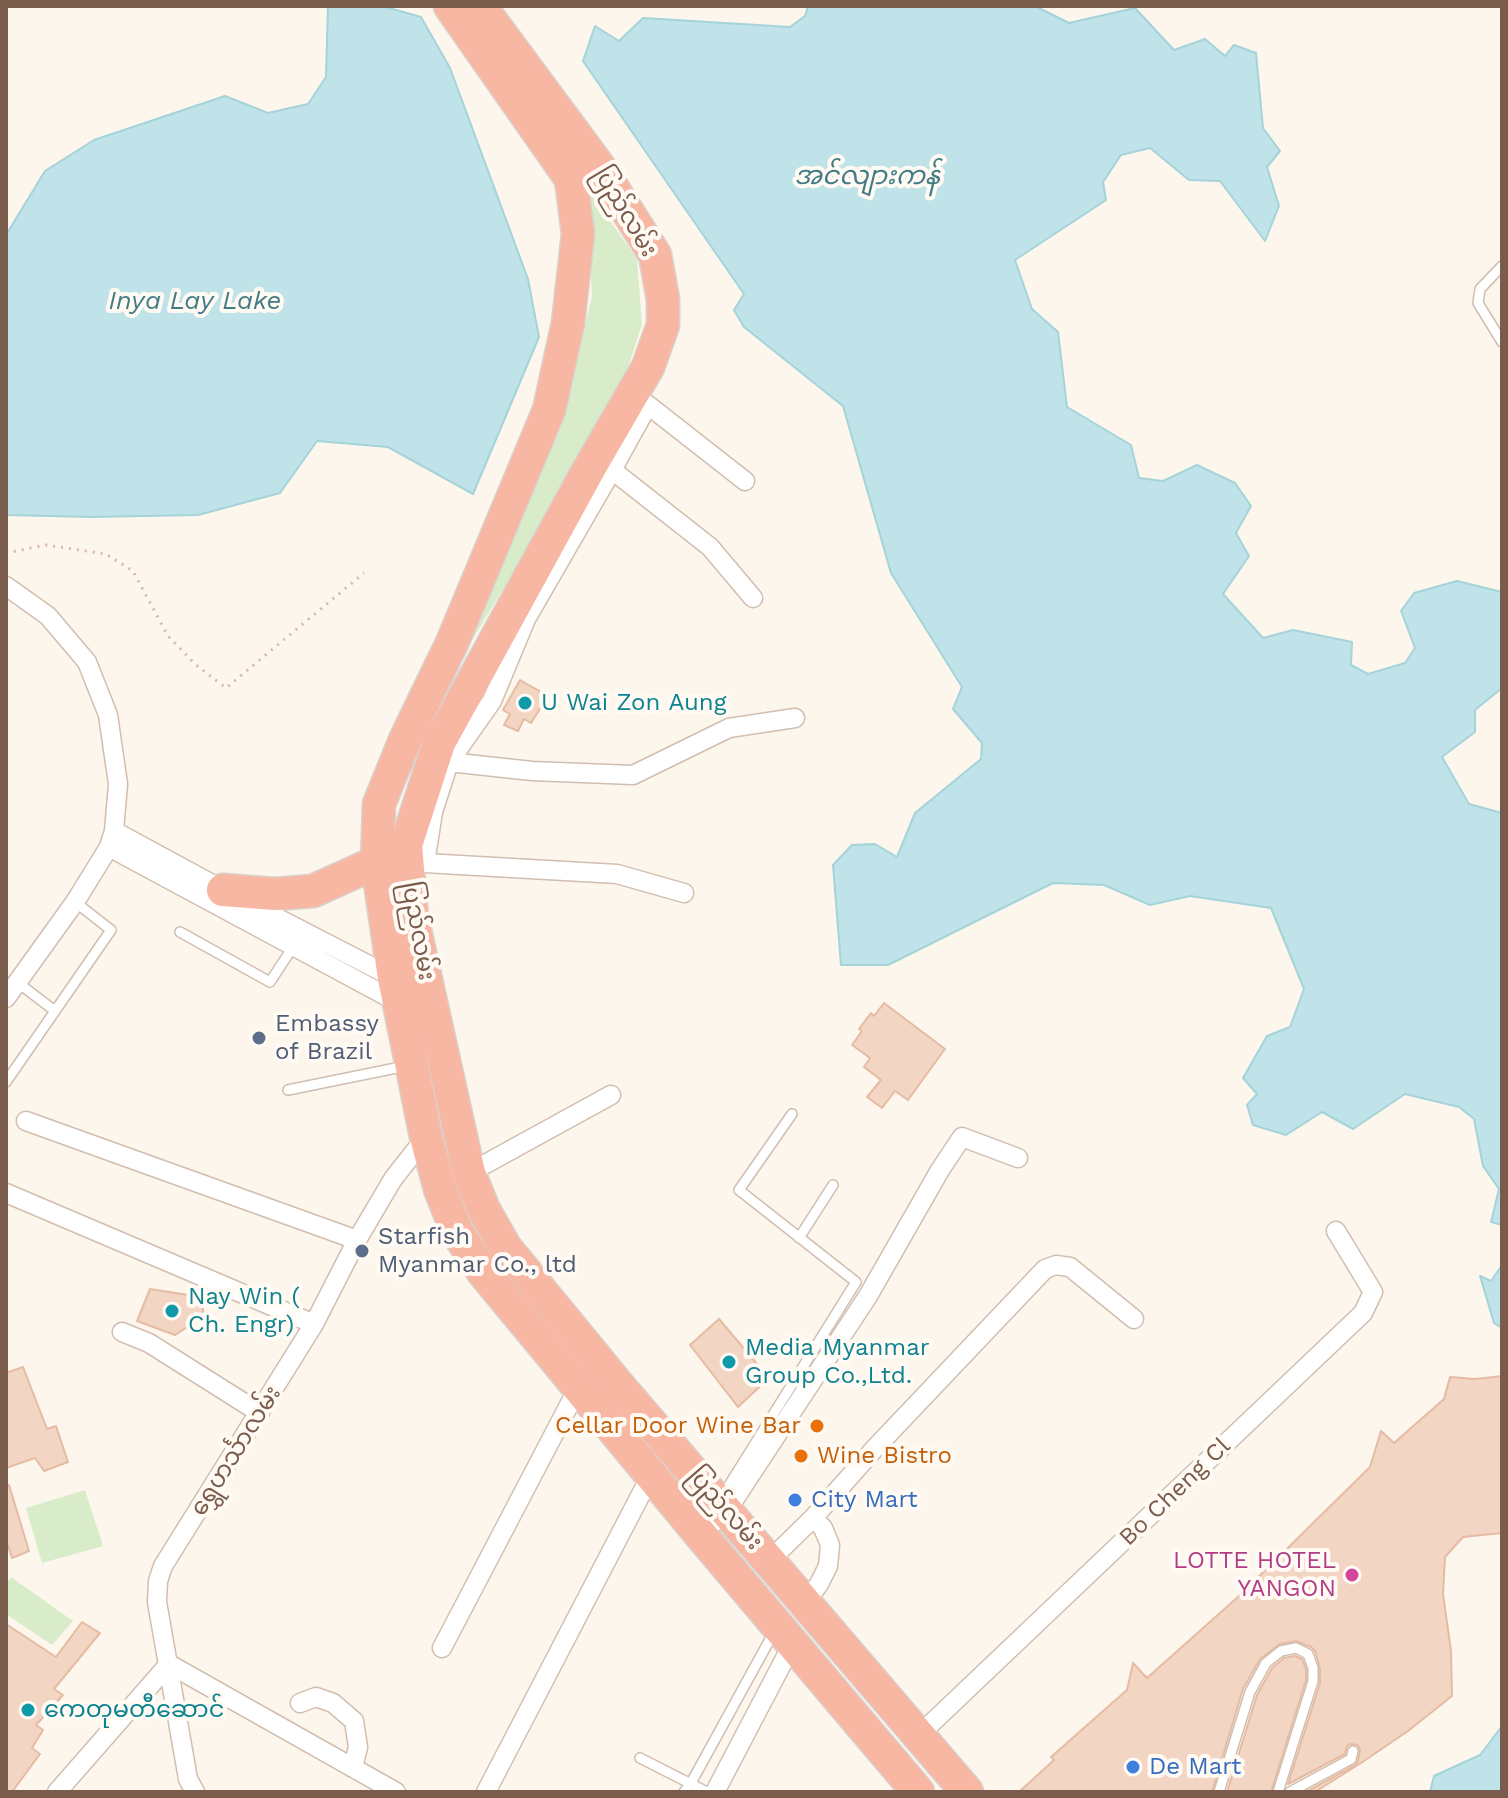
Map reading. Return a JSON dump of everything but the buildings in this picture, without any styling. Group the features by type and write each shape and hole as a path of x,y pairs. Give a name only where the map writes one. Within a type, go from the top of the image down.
{"highway":[{"name":"ပြည်လမ်း","path":"450,6 571,179 578,234 568,323 549,410 452,643 405,740 379,804 377,862 406,985 469,1173 484,1210 505,1247 619,1386 967,1792"},
{"name":"ပြည်လမ်း","path":"480,6 600,168 655,255 663,299 663,325 648,367 601,470 439,743 406,845 412,917 406,985 412,1065 426,1137 440,1189 457,1232 483,1272 786,1634 905,1783"},
{"path":"223,890 275,894 313,891 377,862"},
{"path":"786,1634 812,1612"}],"street":[{"path":"684,893 617,874 425,863 433,812 449,762 492,701 526,619 601,470 648,405 745,481"},
{"path":"601,470 710,547 753,598"},
{"path":"6,586 48,616 87,662 108,715 118,784 111,839 75,902 6,998"},
{"path":"449,762 532,771 633,775 729,728 795,718"},
{"path":"111,839 223,890 406,985"},
{"path":"111,839 293,947 406,985"},
{"path":"469,1173 611,1095"},
{"path":"26,1121 357,1240"},
{"name":"ရွှေဟင်္သာလမ်း","path":"195,1792 188,1779 157,1602 158,1581 163,1566 314,1324 357,1240 393,1179 426,1137"},
{"path":"700,1534 722,1507 868,1296 962,1137 1018,1158"},
{"path":"6,1193 314,1324"},
{"name":"Bo Cheng Cl","path":"918,1736 1363,1313 1373,1292 1336,1231"},
{"path":"769,1561 813,1518 1045,1269 1056,1265 1070,1267 1134,1319"},
{"path":"122,1332 149,1343 260,1413"},
{"path":"442,1648 578,1388"},
{"path":"486,1792 651,1475"},
{"path":"812,1612 819,1584 828,1566 830,1545 823,1528 813,1518"},
{"path":"715,1792 786,1634"},
{"path":"57,1792 169,1664 396,1792"},
{"path":"300,1703 316,1697 333,1703 354,1721 358,1747 353,1768"}],"lane":[{"path":"1502,266 1480,289 1478,303 1502,342"},
{"path":"6,1082 111,930 75,902"},
{"path":"180,932 270,982 293,947"},
{"path":"17,982 55,1011"},
{"path":"288,1090 412,1065"},
{"path":"722,1507 856,1282 739,1190 792,1114"},
{"path":"799,1238 833,1185"},
{"path":"684,1792 786,1634"},
{"path":"1219,1792 1250,1692 1266,1663 1281,1651 1296,1648 1308,1654 1313,1681 1278,1792"},
{"path":"1290,1792 1351,1759 1353,1751"},
{"path":"640,1758 707,1792"}],"path":[{"path":"6,553 46,545 106,554 133,571 168,636 196,665 226,688 364,573"}],"green space":[{"path":"587,188 637,259 642,324 618,399 468,647 560,429 592,296"},
{"path":"85,1490 103,1546 42,1563 26,1508"},
{"path":"11,1577 73,1621 52,1645 6,1614 6,1584"}],"water":[{"name":"Inya Lay Lake","path":"328,6 382,6 421,17 450,68 528,279 539,337 473,494 388,447 317,441 280,493 198,515 6,515 6,235 45,171 94,140 225,96 268,113 308,104 326,77"},
{"name":"အင်လျားကန်","path":"808,6 1035,6 1069,23 1135,8 1174,50 1205,39 1225,56 1234,45 1256,53 1263,128 1280,151 1267,167 1279,206 1265,241 1220,181 1189,180 1150,148 1121,155 1103,182 1106,200 1015,260 1032,309 1058,332 1067,407 1131,445 1139,478 1163,481 1197,465 1235,483 1251,506 1236,533 1249,556 1223,594 1263,638 1293,630 1352,642 1351,665 1368,674 1405,663 1415,648 1401,611 1414,593 1457,581 1502,592 1502,688 1475,710 1475,732 1442,757 1469,804 1502,813 1502,1225 1491,1222 1499,1189 1483,1166 1474,1119 1459,1107 1405,1094 1353,1129 1322,1112 1286,1135 1253,1125 1247,1105 1257,1094 1243,1078 1267,1036 1290,1027 1304,989 1271,908 1190,896 1150,905 1104,885 1053,883 888,965 841,965 833,865 852,845 875,844 897,857 915,813 981,759 982,743 953,709 962,687 891,573 843,406 744,327 734,310 744,294 583,61 595,26 619,41 643,18 790,27 805,16"},
{"path":"1502,1265 1502,1328 1494,1323 1480,1276 1491,1281"},
{"path":"1502,1726 1502,1792 1430,1792 1434,1776 1480,1755"}],"place":[{"name":"U Wai Zon Aung","path":"525,703"},
{"name":"Embassy of Brazil","path":"259,1038"},
{"name":"Starfish Myanmar Co., ltd","path":"362,1251"},
{"name":"Nay Win ( Ch. Engr)","path":"172,1311"},
{"name":"Media Myanmar Group Co.,Ltd.","path":"729,1362"},
{"name":"Cellar Door Wine Bar","path":"817,1426"},
{"name":"Wine Bistro","path":"801,1456"},
{"name":"City Mart","path":"795,1500"},
{"name":"LOTTE HOTEL YANGON","path":"1352,1575"},
{"name":"ကေတုမတီဆောင်","path":"28,1710"},
{"name":"De Mart","path":"1133,1767"}]}
